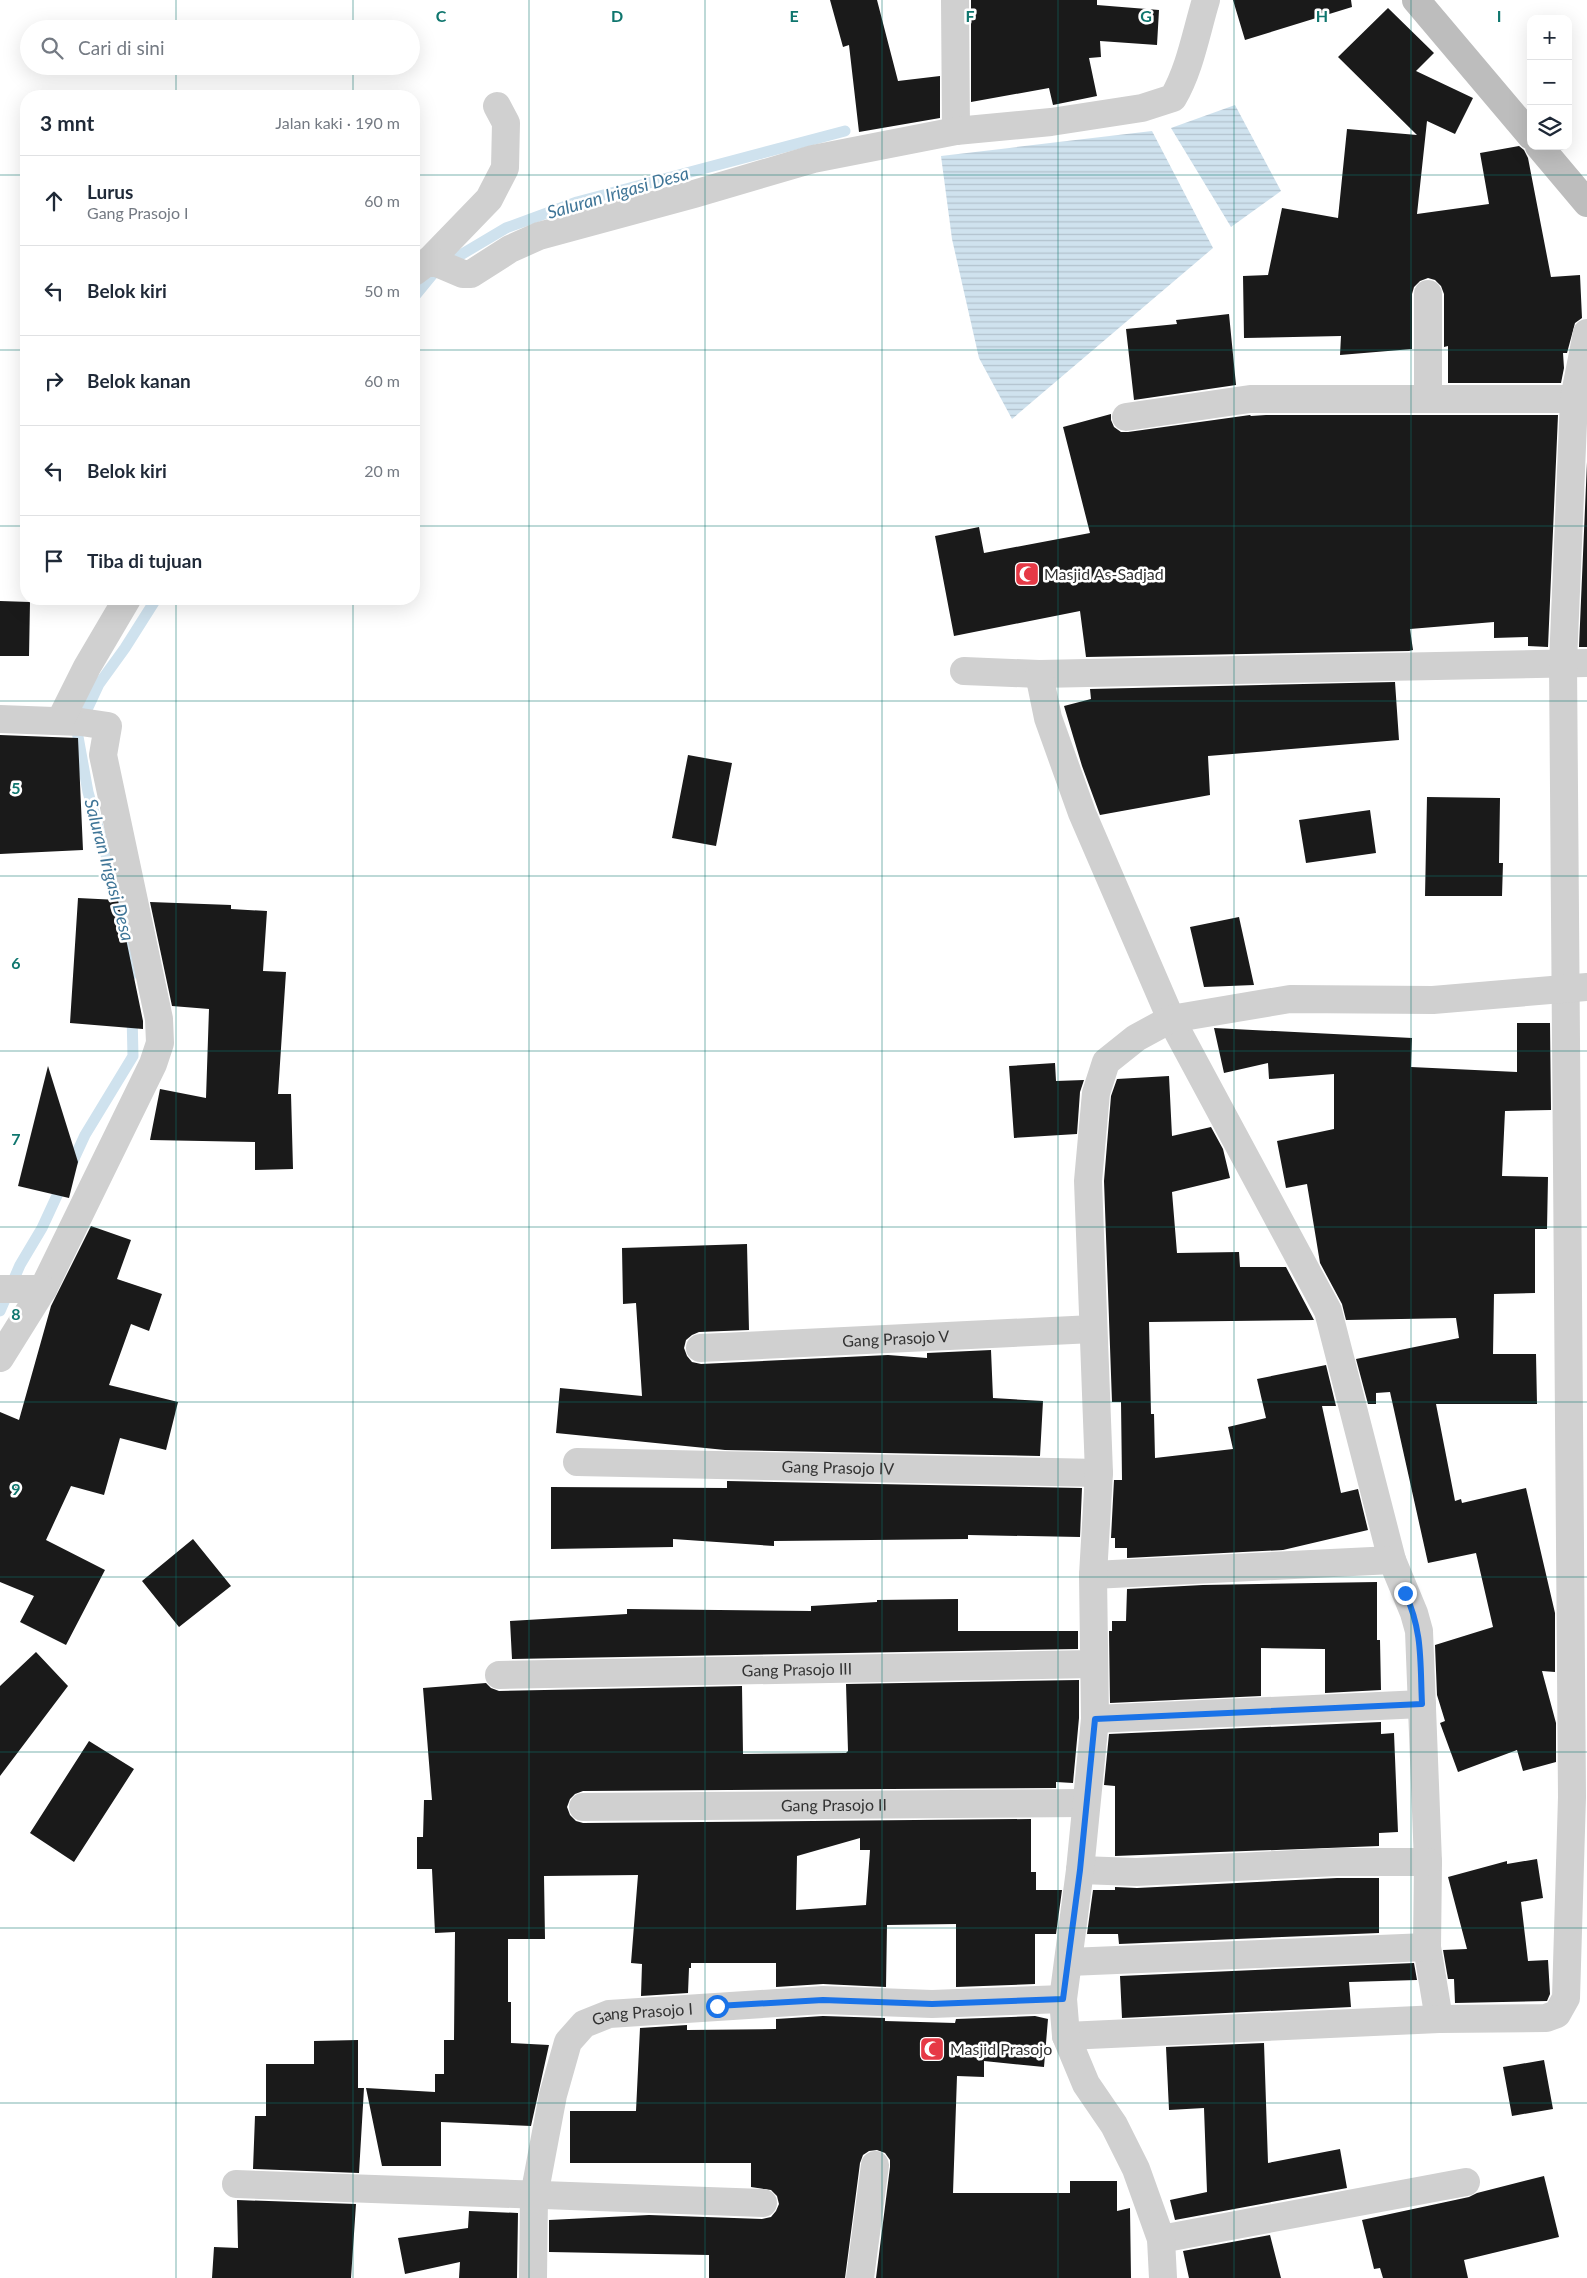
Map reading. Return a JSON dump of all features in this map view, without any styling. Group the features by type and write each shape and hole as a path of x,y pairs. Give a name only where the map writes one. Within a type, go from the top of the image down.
{"street":[{"path":"955,0 956,131"},
{"path":"497,106 506,123 506,168 489,199 433,266 471,274 510,249 539,236 694,194 813,159 956,131 1060,121 1142,108 1174,98 1184,79 1187,62 1206,0"},
{"path":"1416,0 1527,131"},
{"path":"1543,150 1587,203"},
{"path":"1428,294 1428,399"},
{"path":"1066,2036 1439,2018 1546,2018 1557,2014 1566,1998 1572,1797 1576,987 1574,399 1587,333"},
{"path":"1126,416 1250,399 1574,399"},
{"path":"74,722 87,667 123,605"},
{"path":"964,671 1039,674 1575,663"},
{"path":"1039,674 1048,718 1082,813 1172,1019 1328,1311 1392,1560 1414,1613 1418,1631 1428,1862 1428,1947 1439,2018"},
{"path":"0,719 74,722 108,726 103,755 159,1019 160,1043 154,1064 43,1289 0,1358"},
{"path":"1163,2278 1162,2239 1136,2169 1114,2125 1086,2084 1066,2036 1063,1999 1080,1870 1095,1719 1093,1575 1099,1473 1092,1329 1088,1181 1096,1093 1106,1062 1136,1038 1172,1019 1290,999 1432,1000 1576,987"},
{"path":"0,1289 43,1289"},
{"name":"Gang Prasojo V","path":"700,1348 1092,1329"},
{"name":"Gang Prasojo IV","path":"577,1462 1099,1473"},
{"path":"1093,1575 1392,1560"},
{"name":"Gang Prasojo III","path":"499,1675 1093,1664"},
{"path":"1095,1719 1422,1704"},
{"name":"Gang Prasojo II","path":"583,1807 1086,1803"},
{"path":"1080,1870 1136,1872 1337,1862 1428,1862"},
{"path":"1069,1962 1428,1947"},
{"name":"Gang Prasojo I","path":"532,2278 534,2196 553,2095 568,2042 584,2024 609,2014 823,2000 932,2004 1063,1999"},
{"path":"860,2278 876,2166"},
{"path":"1162,2239 1466,2182"},
{"path":"236,2184 534,2196 763,2202"}],"water":[{"path":"1235,105 1281,191 1231,227 1171,128"},
{"path":"1152,131 1213,248 1012,419 979,358 952,239 941,156"}],"building":[{"path":"830,0 877,0 898,81 940,76 940,118 859,132 849,45 843,47"},
{"path":"971,0 1097,0 1097,5 1159,10 1157,45 1100,41 1101,57 1089,58 1097,96 1053,105 1049,88 971,102"},
{"path":"1233,0 1351,0 1352,7 1245,40"},
{"path":"1388,8 1434,53 1416,71 1473,98 1455,134 1427,121 1417,214 1489,204 1480,153 1519,146 1524,150 1528,158 1551,277 1580,275 1582,318 1575,323 1567,353 1563,353 1564,368 1561,383 1448,383 1448,346 1444,347 1444,294 1441,286 1435,280 1428,278 1420,281 1414,287 1412,294 1412,349 1340,355 1341,336 1244,338 1243,276 1268,275 1282,208 1338,218 1347,129 1417,135 1338,57"},
{"path":"1229,314 1236,385 1134,400 1126,329 1177,324 1176,320"},
{"path":"1111,414 1114,427 1121,432 1250,415 1558,415 1548,647 1528,646 1528,637 1494,638 1494,622 1410,629 1413,650 1409,651 1086,657 1080,611 954,636 935,536 979,527 984,553 1090,533 1063,427"},
{"path":"1587,462 1587,647 1579,647"},
{"path":"0,601 20,602 20,605 30,605 29,656 0,656"},
{"path":"1395,682 1399,740 1208,756 1210,795 1100,815 1082,766 1064,706 1091,699 1090,689"},
{"path":"0,735 78,738 83,850 0,854"},
{"path":"688,755 732,763 716,846 672,838"},
{"path":"1427,797 1500,798 1499,863 1503,863 1502,896 1425,896"},
{"path":"1370,810 1376,853 1306,863 1299,820"},
{"path":"78,898 118,900 143,1021 143,1029 70,1023"},
{"path":"150,902 231,905 231,909 267,911 263,971 286,972 278,1094 291,1094 293,1169 255,1170 255,1142 150,1140 160,1089 206,1098 209,1009 172,1006"},
{"path":"1239,917 1254,985 1204,987 1190,927"},
{"path":"1517,1023 1550,1023 1551,1110 1505,1111 1502,1176 1548,1177 1547,1229 1535,1229 1535,1293 1494,1294 1493,1354 1536,1354 1537,1404 1436,1404 1455,1501 1461,1499 1462,1503 1526,1488 1555,1613 1555,1672 1542,1671 1556,1723 1556,1762 1523,1771 1517,1750 1458,1772 1440,1723 1445,1721 1437,1695 1435,1645 1493,1627 1476,1553 1428,1563 1390,1392 1376,1393 1376,1404 1368,1404 1356,1359 1459,1338 1456,1318 1346,1320 1342,1304 1320,1263 1307,1184 1286,1188 1277,1141 1334,1129 1334,1074 1269,1079 1268,1063 1224,1073 1214,1028 1412,1038 1411,1067 1517,1072"},
{"path":"1055,1063 1056,1081 1084,1080 1080,1092 1077,1134 1014,1138 1009,1066"},
{"path":"48,1066 78,1162 69,1198 18,1186"},
{"path":"1169,1076 1172,1136 1211,1127 1223,1149 1230,1178 1172,1192 1177,1253 1239,1252 1240,1267 1286,1267 1314,1320 1149,1322 1151,1414 1154,1414 1155,1458 1233,1449 1228,1427 1266,1418 1257,1379 1326,1365 1336,1406 1322,1406 1341,1493 1358,1489 1368,1530 1283,1550 1127,1558 1127,1548 1115,1548 1115,1538 1111,1538 1114,1480 1122,1480 1121,1402 1112,1402 1104,1181 1111,1096 1117,1079"},
{"path":"91,1226 131,1240 117,1279 162,1294 149,1331 131,1324 109,1385 178,1402 166,1450 120,1438 104,1495 71,1486 46,1540 105,1570 66,1645 20,1622 34,1596 0,1582 0,1412 19,1420 51,1306"},
{"path":"747,1244 749,1330 699,1332 692,1335 686,1340 684,1348 692,1362 701,1364 888,1355 927,1358 927,1353 991,1350 993,1398 1043,1401 1040,1456 725,1450 556,1433 560,1388 642,1396 636,1303 623,1304 622,1248"},
{"path":"727,1481 1082,1488 1080,1537 968,1535 968,1539 774,1541 774,1546 673,1539 673,1547 551,1549 551,1487 727,1488"},
{"path":"193,1539 231,1586 179,1627 142,1581"},
{"path":"1377,1582 1377,1640 1380,1640 1381,1690 1325,1693 1325,1649 1261,1648 1261,1696 1110,1703 1109,1631 1112,1631 1112,1621 1126,1621 1127,1589 1203,1585"},
{"path":"958,1599 958,1631 1078,1631 1078,1649 512,1659 510,1621 627,1614 627,1609 811,1611 811,1606 877,1602 877,1600"},
{"path":"36,1652 68,1686 0,1776 0,1686"},
{"path":"1079,1680 1079,1718 1073,1783 1056,1782 1056,1788 583,1791 575,1794 570,1799 567,1807 570,1815 576,1821 583,1823 1031,1819 1031,1872 1036,1872 1036,1890 1062,1890 1056,1934 1035,1934 1035,1984 956,1987 956,1924 887,1925 886,1987 823,1984 776,1987 776,1963 691,1963 688,1993 641,1996 642,1964 631,1963 638,1875 544,1876 545,1939 508,1939 508,2002 511,2002 511,2043 549,2045 531,2126 441,2122 441,2166 382,2166 366,2088 435,2092 435,2074 444,2074 444,2040 454,2040 455,1932 435,1933 432,1869 417,1869 417,1837 423,1837 424,1800 432,1800 423,1688 486,1683 491,1688 499,1691 742,1686 743,1754 846,1753 848,1751 846,1684","holes":["860,1838 860,1850 870,1850 866,1905 796,1910 797,1856"]},
{"path":"1381,1722 1381,1734 1394,1733 1398,1832 1379,1833 1379,1846 1115,1856 1115,1786 1104,1785 1109,1734"},
{"path":"89,1741 134,1769 74,1862 30,1833"},
{"path":"1537,1859 1543,1898 1521,1902 1528,1961 1548,1960 1550,1994 1547,2001 1455,2003 1454,1979 1448,1979 1443,1950 1467,1949 1448,1877 1507,1861 1507,1864"},
{"path":"1337,1878 1379,1878 1379,1933 1119,1944 1118,1934 1087,1934 1093,1890 1115,1890 1115,1887 1137,1888"},
{"path":"1414,1963 1417,1980 1349,1982 1351,2007 1122,2018 1120,1976"},
{"path":"823,2016 885,2018 885,2021 955,2023 956,2019 1035,2016 1048,2019 1044,2067 984,2061 984,2077 957,2076 953,2193 1070,2193 1070,2181 1117,2181 1117,2211 1130,2208 1131,2278 876,2278 890,2167 890,2160 885,2153 877,2150 869,2151 863,2155 860,2163 845,2278 709,2278 709,2255 549,2252 549,2220 649,2215 762,2219 771,2217 779,2204 777,2196 771,2190 751,2187 751,2163 570,2163 570,2111 636,2111 640,2028 687,2025 687,2030 776,2029 776,2019"},
{"path":"358,2040 358,2088 364,2088 359,2173 253,2169 255,2116 266,2116 266,2064 314,2064 314,2041"},
{"path":"1264,2043 1268,2163 1340,2149 1347,2188 1175,2220 1170,2200 1207,2192 1204,2108 1169,2110 1166,2047"},
{"path":"1544,2060 1553,2109 1512,2116 1503,2067"},
{"path":"1544,2176 1559,2237 1464,2260 1468,2278 1383,2278 1380,2268 1374,2269 1362,2220 1469,2197 1477,2193"},
{"path":"237,2200 356,2204 351,2278 212,2278 214,2247 238,2248"},
{"path":"469,2211 518,2213 517,2278 459,2278 460,2262 405,2274 398,2238 468,2228"},
{"path":"1270,2235 1281,2278 1189,2278 1183,2251"}],"waterway":[{"name":"Saluran Irigasi Desa","path":"420,290 437,269 506,228 577,202 845,131"},
{"name":"Saluran Irigasi Desa","path":"131,975 129,935 88,792 77,731 99,684 152,605"},
{"name":"Saluran Irigasi Desa","path":"0,1311 20,1265 42,1228 85,1135 133,1056 132,1014"}],"place":[{"name":"Masjid As-Sadjad","path":"1027,574"},
{"name":"Masjid Prasojo","path":"932,2049"}],"route":[{"path":"717,2006 823,2000 932,2004 1063,1999 1080,1870 1095,1719 1422,1704 1418,1631 1414,1613 1405,1593"}]}
